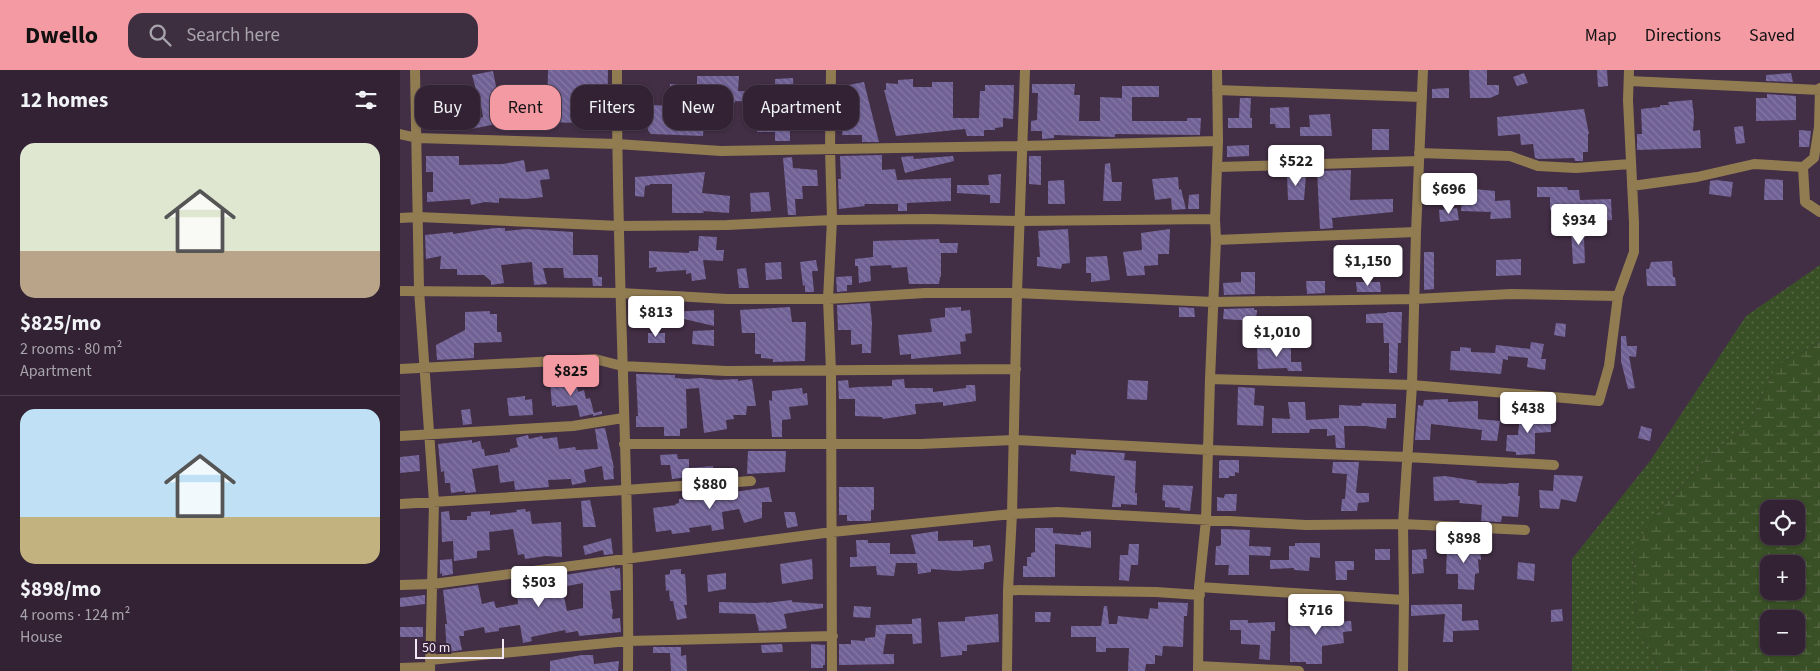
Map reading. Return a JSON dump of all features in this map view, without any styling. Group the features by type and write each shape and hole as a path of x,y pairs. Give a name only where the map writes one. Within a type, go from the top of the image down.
{"street":[{"path":"415,70 418,290 434,502 430,666"},
{"path":"617,70 623,418 629,559 628,671"},
{"path":"831,70 830,149 832,220 828,298 831,371 832,671"},
{"path":"1007,671 1025,70"},
{"path":"1216,70 1218,141 1216,240 1209,450 1200,591 1198,669 1299,671"},
{"path":"1403,671 1403,524 1412,385 1423,70"},
{"path":"1210,380 1412,385 1599,401 1609,366 1618,296 1634,252 1630,164 1629,70"},
{"path":"1629,82 1820,89 1819,127 1814,158 1804,167 1754,164 1697,177 1632,186"},
{"path":"1217,90 1422,97"},
{"path":"400,134 417,138 617,144 721,151 1218,141"},
{"path":"1218,167 1419,157 1510,156 1538,166 1576,168 1630,164"},
{"path":"1804,167 1805,202 1820,212"},
{"path":"400,218 418,216 620,226 928,219 1020,221 1215,220"},
{"path":"1216,240 1416,232"},
{"path":"400,291 621,293 727,299 1017,293 1213,302 1415,299 1511,294 1618,296"},
{"path":"400,369 595,359 622,366 727,371 1016,369"},
{"path":"400,436 429,436 574,426 623,418"},
{"path":"624,444 920,444 1014,440 1209,450 1407,457 1554,466"},
{"path":"400,504 751,481"},
{"path":"400,585 433,584 832,532 1012,514 1058,512 1306,525 1403,524 1525,530"},
{"path":"1008,590 1200,591 1404,600"},
{"path":"400,668 430,666 628,641 833,636"}],"green space":[{"path":"1820,265 1820,342 1776,366 1748,426 1709,456 1652,519 1633,553 1636,620 1660,671 1572,671 1572,559 1650,461 1746,316"},
{"path":"1820,342 1820,671 1660,671 1636,620 1633,553 1652,519 1709,456 1748,426 1776,366"}],"building":[{"path":"548,70 608,70 608,85 571,85 571,123 561,122 561,85 548,85"},
{"path":"1469,70 1487,70 1487,85 1499,85 1499,94 1490,98 1470,98"},
{"path":"1597,70 1607,70 1608,86 1598,87"},
{"path":"493,71 496,85 490,85 490,125 480,127 480,118 483,117 480,85 475,85 472,75"},
{"path":"1524,73 1528,83 1517,86 1513,77"},
{"path":"1791,73 1793,82 1766,81 1766,75"},
{"path":"697,76 739,76 738,91 743,91 743,101 735,101 733,103 733,85 670,85 697,84"},
{"path":"793,78 793,85 775,85 775,79"},
{"path":"913,79 913,87 932,87 932,82 953,82 953,118 979,118 980,91 985,91 985,85 1014,85 1013,119 1003,118 1003,127 995,128 995,130 984,130 984,136 967,136 965,129 896,136 884,90 886,90 886,83 898,84 898,80"},
{"path":"864,82 879,142 862,142 862,135 842,135 843,130 859,130 859,85 849,85"},
{"path":"1032,84 1075,84 1074,95 1080,95 1079,121 1100,121 1100,97 1122,98 1122,86 1159,86 1159,97 1132,97 1132,121 1187,121 1187,118 1201,118 1200,135 1115,134 1115,137 1054,135 1054,138 1042,139 1042,131 1031,131 1031,121 1037,120 1038,93 1032,93"},
{"path":"1449,88 1449,98 1432,98 1432,89"},
{"path":"1767,94 1796,96 1796,120 1756,121 1756,98 1767,98"},
{"path":"1240,98 1251,98 1250,118 1252,118 1252,128 1228,128 1228,118 1239,118"},
{"path":"1692,100 1693,131 1700,130 1701,148 1637,150 1637,134 1642,134 1641,109 1669,105 1668,102"},
{"path":"653,105 663,106 663,130 703,130 703,136 651,134 648,130 653,130"},
{"path":"1289,107 1290,128 1276,128 1275,124 1270,124 1270,108"},
{"path":"1584,109 1589,134 1588,152 1583,152 1583,161 1575,161 1574,158 1535,158 1533,144 1521,145 1520,134 1498,136 1497,117"},
{"path":"1330,114 1332,136 1300,136 1300,127 1310,127 1309,115"},
{"path":"1743,126 1745,143 1736,144 1734,127"},
{"path":"1372,129 1389,129 1389,150 1372,150"},
{"path":"757,130 790,130 790,141 775,141 775,132 757,132"},
{"path":"1799,130 1811,131 1809,147 1799,147"},
{"path":"1249,145 1249,156 1227,157 1227,146"},
{"path":"882,155 882,170 895,169 897,180 951,178 951,201 907,203 907,211 898,211 898,204 864,204 865,206 839,209 838,179 841,179 840,156"},
{"path":"426,156 459,156 459,165 503,164 524,160 526,172 548,169 550,179 540,180 543,197 525,199 499,198 499,203 485,202 471,205 470,199 427,202 427,192 433,192 433,172 426,172"},
{"path":"913,156 914,159 953,156 954,161 905,173 901,157"},
{"path":"1029,156 1041,156 1041,185 1029,184"},
{"path":"792,157 793,168 817,170 818,186 802,186 803,199 795,199 796,215 788,215 783,158"},
{"path":"1110,163 1112,182 1122,182 1121,201 1103,201 1105,164"},
{"path":"1351,170 1350,200 1393,199 1393,212 1332,218 1333,228 1320,229 1317,171"},
{"path":"705,172 702,193 730,196 729,213 703,211 704,213 672,213 672,184 650,184 645,186 644,197 635,196 635,177"},
{"path":"1001,174 1000,203 990,203 990,195 957,193 957,185 989,185 988,175"},
{"path":"1287,174 1306,175 1304,200 1288,200"},
{"path":"1178,177 1179,190 1181,189 1186,209 1172,210 1171,198 1155,200 1152,179"},
{"path":"1765,179 1783,180 1783,200 1764,200"},
{"path":"1064,180 1065,204 1048,204 1048,181"},
{"path":"1710,181 1733,182 1731,197 1709,194"},
{"path":"1537,187 1567,187 1568,190 1579,190 1580,200 1611,199 1612,220 1593,221 1593,226 1579,226 1578,211 1550,210 1550,197 1537,197"},
{"path":"1463,188 1495,191 1495,201 1510,200 1511,218 1490,219 1491,212 1461,211"},
{"path":"769,192 771,211 751,212 750,193"},
{"path":"1199,194 1199,209 1188,209 1189,195"},
{"path":"1457,208 1459,220 1440,222 1439,210"},
{"path":"505,228 505,231 526,229 573,232 573,255 598,255 598,277 602,277 602,286 593,286 592,278 564,278 563,268 543,268 547,284 534,285 532,262 501,265 504,283 491,285 491,281 484,275 457,275 457,269 440,269 441,256 426,259 425,235 453,232 453,234"},
{"path":"1068,229 1070,263 1062,264 1061,269 1037,266 1037,257 1040,257 1038,231"},
{"path":"1170,229 1169,254 1158,254 1158,265 1144,266 1145,275 1127,276 1123,252 1142,250 1141,233"},
{"path":"1571,230 1591,230 1584,238 1585,263 1573,264"},
{"path":"699,236 717,237 716,250 724,250 723,261 703,260 706,279 692,281 691,273 686,274 686,270 656,272 657,267 649,268 649,251 689,253 689,251 698,251"},
{"path":"939,239 940,243 958,243 957,253 941,253 941,277 939,284 909,284 907,267 892,268 891,265 870,266 871,281 859,283 858,266 855,266 855,259 873,257 873,241"},
{"path":"1424,252 1434,252 1434,289 1424,290"},
{"path":"1107,256 1110,280 1091,282 1091,273 1086,273 1086,257"},
{"path":"1521,259 1521,275 1496,276 1496,260"},
{"path":"816,260 818,271 812,271 814,292 805,292 800,262"},
{"path":"1672,261 1673,277 1675,277 1676,286 1647,286 1646,269 1649,269 1651,262"},
{"path":"781,262 782,279 766,280 765,263"},
{"path":"746,268 749,288 739,288 737,269"},
{"path":"1241,272 1255,272 1255,294 1224,295 1223,283 1241,282"},
{"path":"852,276 852,285 847,285 847,291 837,292 836,277"},
{"path":"1306,281 1325,281 1325,293 1307,294"},
{"path":"1356,282 1380,282 1381,292 1357,292"},
{"path":"870,303 872,322 871,353 862,353 862,344 851,345 851,330 838,330 837,305"},
{"path":"790,307 792,322 806,322 805,361 773,362 773,359 761,358 761,354 755,354 755,333 742,333 740,310"},
{"path":"961,307 961,311 970,310 972,333 965,334 966,341 960,342 961,354 911,359 911,354 900,355 898,335 932,332 930,319 945,317 945,308"},
{"path":"1179,307 1194,308 1195,317 1179,317"},
{"path":"1254,308 1254,310 1257,310 1256,321 1223,319 1224,309"},
{"path":"714,310 714,326 667,315 667,312"},
{"path":"490,311 490,314 497,314 497,332 501,332 502,342 474,343 474,358 437,360 436,345 465,330 465,312"},
{"path":"1402,312 1401,343 1398,343 1397,373 1389,373 1389,343 1384,343 1383,323 1366,323 1366,314"},
{"path":"1556,323 1566,324 1565,337 1554,335"},
{"path":"714,330 714,346 692,344 693,331"},
{"path":"648,333 665,333 665,343 648,343"},
{"path":"1621,336 1626,336 1627,346 1637,346 1636,357 1629,356 1635,388 1628,389 1621,361"},
{"path":"1531,342 1544,344 1541,359 1546,359 1545,370 1527,367 1528,358 1508,356 1508,360 1503,359 1501,374 1450,370 1451,351 1460,351 1460,347 1471,348 1471,352 1495,353 1496,345 1530,349"},
{"path":"1279,345 1279,347 1291,347 1291,362 1301,362 1302,371 1288,371 1287,368 1258,369 1257,346"},
{"path":"636,374 675,375 675,378 687,379 738,379 738,381 752,379 756,406 747,406 746,415 733,415 734,419 726,420 727,429 704,433 699,388 686,389 687,428 680,429 680,436 664,436 664,427 636,427 636,416 638,416"},
{"path":"576,379 578,392 584,390 586,399 590,398 594,413 602,411 602,414 580,417 577,405 552,406 550,382"},
{"path":"904,379 905,388 933,388 933,392 975,385 976,401 943,406 943,402 915,404 916,414 883,419 882,417 855,416 855,399 839,399 838,381 848,380 849,388 892,386 892,380"},
{"path":"1128,380 1148,381 1147,400 1127,399"},
{"path":"1238,387 1255,388 1254,405 1264,406 1263,426 1237,425"},
{"path":"802,388 803,394 807,393 808,405 789,407 791,419 782,420 782,437 772,437 769,400 772,401 772,391"},
{"path":"525,396 525,400 532,399 533,415 509,416 507,398"},
{"path":"1448,399 1448,402 1478,401 1478,419 1500,421 1497,441 1481,440 1482,430 1431,424 1430,440 1415,440 1418,405 1423,406 1424,400"},
{"path":"1288,402 1305,402 1306,420 1339,418 1339,405 1361,406 1362,403 1396,404 1396,418 1387,418 1386,429 1366,426 1344,426 1345,448 1336,448 1335,435 1327,436 1327,429 1310,429 1309,433 1272,433 1272,418 1290,419"},
{"path":"1530,404 1540,405 1538,422 1551,423 1551,432 1535,433 1535,454 1516,455 1516,452 1506,451 1507,435 1518,435 1519,424 1529,425"},
{"path":"470,409 472,424 463,425 461,410"},
{"path":"1641,426 1652,429 1650,441 1638,438"},
{"path":"605,428 614,468 614,479 604,480 602,466 584,470 586,482 572,485 571,479 548,480 549,487 515,490 514,481 500,483 498,465 472,469 476,492 451,493 450,483 445,483 444,471 441,472 438,444 472,440 472,443 480,441 485,456 510,452 510,449 518,447 516,438 528,435 529,439 542,436 543,439 557,437 559,449 575,447 576,450 598,449 595,429"},
{"path":"1076,450 1125,453 1124,460 1136,461 1135,493 1137,493 1137,505 1121,504 1121,507 1112,507 1115,476 1070,471 1071,454 1076,455"},
{"path":"748,451 786,451 785,472 747,474"},
{"path":"677,454 678,459 689,459 689,468 713,466 714,474 701,475 701,478 672,479 670,465 661,465 660,455"},
{"path":"419,455 420,471 400,473 400,457"},
{"path":"1220,460 1239,460 1239,473 1235,472 1235,476 1229,476 1229,478 1219,478"},
{"path":"1333,462 1359,462 1356,492 1369,493 1369,502 1358,503 1357,511 1341,511 1342,499 1345,499 1347,474 1332,473"},
{"path":"1554,475 1583,476 1576,502 1561,499 1559,509 1540,508 1539,490 1553,491"},
{"path":"1445,476 1477,481 1476,483 1519,483 1518,517 1502,516 1501,522 1481,521 1482,505 1459,503 1460,500 1434,501 1433,477"},
{"path":"1163,485 1193,486 1190,511 1165,507 1165,501 1162,500"},
{"path":"769,487 772,502 762,502 762,518 744,523 739,509 722,512 724,529 712,531 711,525 689,528 690,532 672,534 671,530 656,532 653,508 676,505 679,503 679,499 691,498 690,492 719,490 720,494"},
{"path":"839,487 874,487 874,510 871,510 871,521 847,521 847,515 839,515"},
{"path":"1225,494 1237,494 1236,511 1217,511 1217,497 1224,498"},
{"path":"590,500 596,527 583,527 581,501"},
{"path":"525,509 526,512 530,511 532,524 561,522 562,557 545,556 525,559 524,554 518,555 513,529 489,532 490,550 477,551 477,558 454,561 453,541 442,542 441,512 449,511 450,520 467,520 467,516 471,516 471,512 490,511 490,515 517,512 516,510"},
{"path":"784,512 795,512 798,526 787,528"},
{"path":"1035,528 1053,528 1053,533 1081,535 1081,532 1091,531 1091,548 1055,544 1055,577 1023,577 1023,566 1027,566 1027,557 1031,557 1031,553 1035,552"},
{"path":"1221,529 1250,530 1249,546 1271,547 1270,556 1249,555 1249,575 1228,575 1229,565 1215,565 1216,546 1221,544"},
{"path":"938,531 938,541 973,540 973,547 990,545 993,561 984,563 984,569 957,571 931,569 931,572 918,574 917,563 896,563 894,576 877,575 876,566 850,567 850,557 857,557 856,540 868,540 868,543 890,543 890,554 916,554 911,535"},
{"path":"611,538 613,554 604,555 603,550 585,555 583,546"},
{"path":"1295,543 1320,543 1320,558 1310,557 1309,571 1294,570 1294,568 1270,569 1270,560 1289,560 1289,546 1295,546"},
{"path":"1129,544 1139,544 1138,565 1131,565 1129,581 1119,580 1120,555 1128,555"},
{"path":"1480,545 1481,560 1478,559 1479,573 1475,574 1474,590 1458,589 1458,574 1446,574 1447,546"},
{"path":"1375,549 1390,549 1390,560 1375,560"},
{"path":"1426,549 1427,559 1423,559 1424,573 1412,574 1412,550"},
{"path":"452,559 453,574 442,576 442,573 440,574 440,560"},
{"path":"812,559 813,579 782,584 780,564"},
{"path":"1335,561 1354,561 1354,570 1347,570 1347,580 1336,580"},
{"path":"1518,562 1535,564 1534,581 1517,579"},
{"path":"615,567 615,569 620,568 621,590 610,591 613,609 612,619 620,618 621,632 579,636 578,631 566,633 565,630 531,637 532,641 523,643 520,625 499,628 499,631 485,633 484,627 464,631 464,636 459,636 462,650 447,652 445,624 447,624 443,590 478,585 482,604 494,601 496,608 518,604 517,593 543,591 541,577","holes":["583,583 583,608 567,611 562,587"]},
{"path":"681,569 681,574 685,574 687,605 684,605 687,618 677,620 673,601 670,601 669,590 666,591 665,575 670,574 670,570"},
{"path":"726,573 726,589 708,592 707,575"},
{"path":"425,595 425,604 400,607 400,598"},
{"path":"792,600 792,602 823,604 823,608 784,614 787,628 780,630 759,631 755,614 719,613 719,602 766,603"},
{"path":"1158,602 1188,603 1187,616 1184,616 1183,647 1163,646 1162,656 1155,655 1155,664 1146,664 1145,671 1128,671 1129,648 1106,648 1106,652 1096,652 1096,637 1071,637 1071,626 1101,626 1104,606 1107,606 1109,624 1117,624 1118,616 1148,619 1150,608 1158,609"},
{"path":"1462,604 1462,621 1478,620 1479,630 1453,631 1453,642 1443,642 1445,614 1411,616 1411,605"},
{"path":"854,606 871,607 870,618 853,617"},
{"path":"1332,608 1333,622 1351,621 1352,631 1343,632 1344,643 1322,646 1322,664 1290,662 1290,623 1305,623 1304,619 1312,618 1311,611"},
{"path":"1562,609 1563,621 1551,622 1551,610"},
{"path":"1035,612 1051,612 1050,622 1035,622"},
{"path":"998,614 999,642 967,645 967,651 962,651 962,655 941,657 938,622 965,621 965,617"},
{"path":"921,618 922,643 913,644 912,634 886,634 883,654 894,654 894,664 839,665 839,644 851,644 851,640 865,641 865,638 875,637 876,625 912,624 912,619"},
{"path":"1230,620 1248,620 1248,623 1275,622 1275,631 1271,631 1270,660 1259,659 1260,645 1241,644 1241,630 1230,630"},
{"path":"400,627 423,627 423,637 400,637"},
{"path":"782,644 783,652 762,653 761,645"},
{"path":"811,644 825,645 825,665 823,665 823,668 811,668"},
{"path":"653,647 681,647 681,656 686,655 687,671 671,671 670,653 653,653"},
{"path":"582,655 593,655 594,664 619,661 618,671 550,671 550,661"}]}
